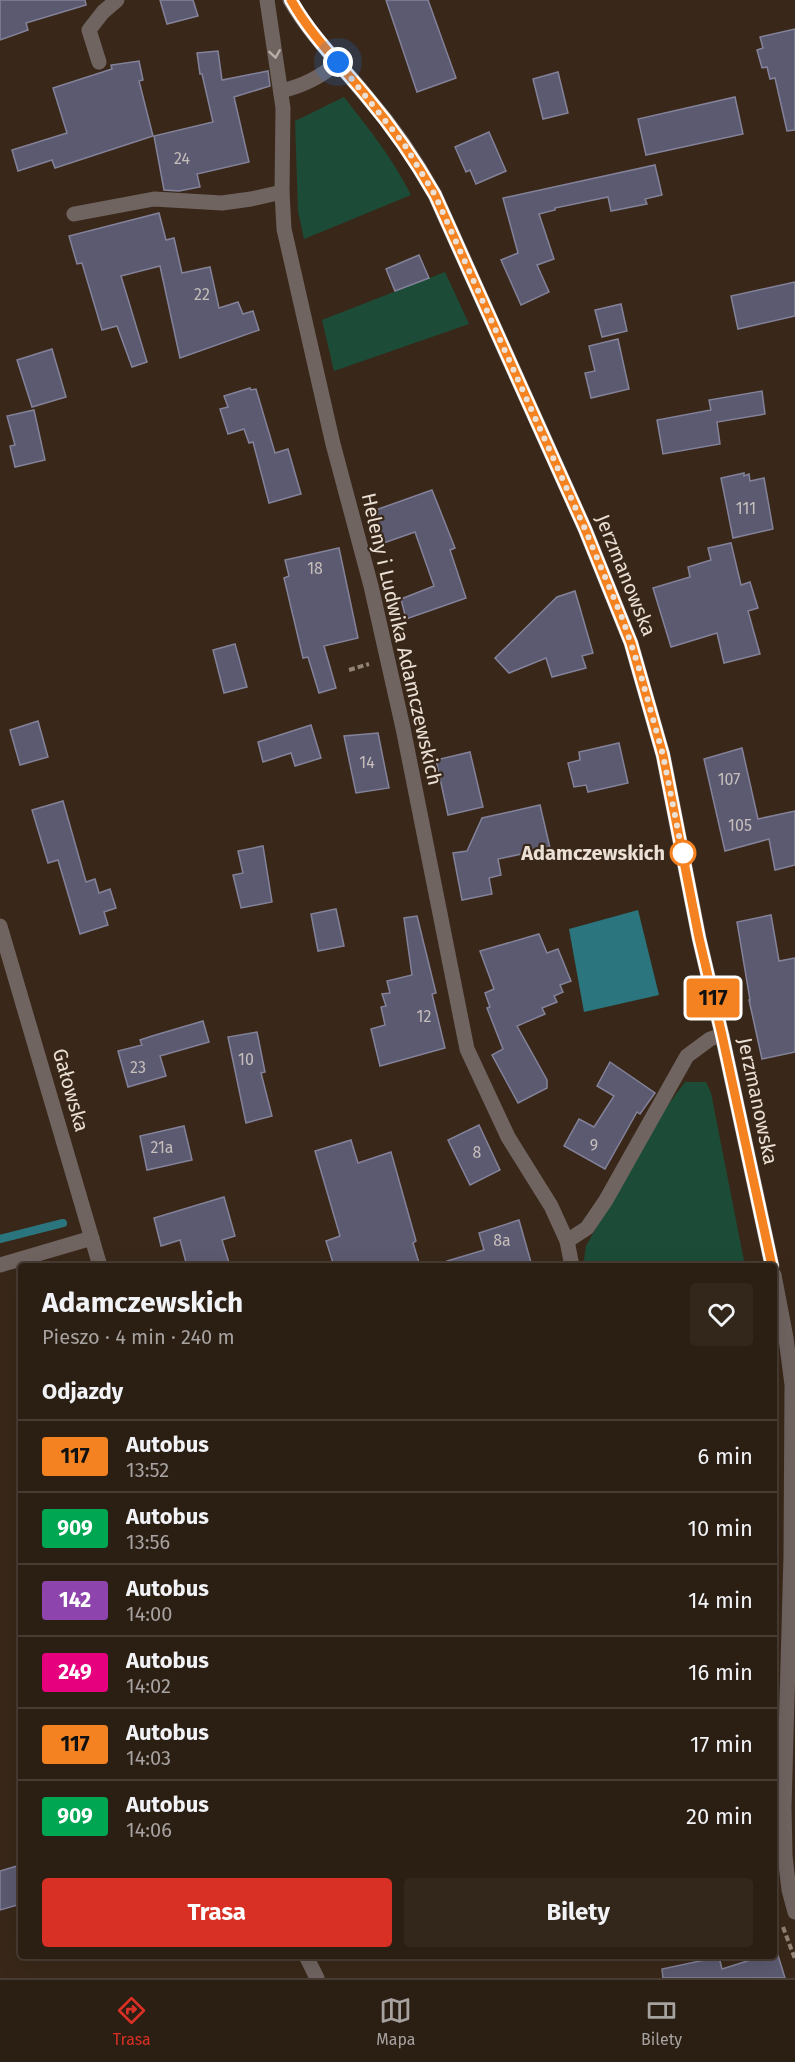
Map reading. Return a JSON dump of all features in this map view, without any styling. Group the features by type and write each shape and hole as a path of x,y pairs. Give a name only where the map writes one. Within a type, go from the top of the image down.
{"street":[{"path":"99,62 89,30 103,12 117,0"},
{"name":"Heleny i Ludwika Adamczewskich","path":"267,0 283,108 284,229 333,444 371,586 403,728 467,1049 508,1137 551,1206 567,1241 571,1263"},
{"name":"Jerzmanowska","path":"290,0 319,41 404,144 435,195 580,518 623,620 635,654 663,755 699,938 771,1263"},
{"path":"281,91 303,86 338,62"},
{"path":"74,214 154,199 222,203 282,192"},
{"name":"Gałowska","path":"0,926 99,1263"},
{"path":"567,1241 587,1228 606,1200 687,1056 710,1039 722,1035"},
{"path":"0,1265 92,1238"},
{"path":"777,1291 792,1385 794,1460 782,1584 791,1666 784,1807 785,1856 789,1890 795,1912"},
{"path":"308,1959 317,1978"}],"green space":[{"path":"344,97 388,157 411,195 304,239 298,211 295,121"},
{"path":"445,272 469,324 334,371 322,320"},
{"path":"685,1082 706,1082 711,1093 744,1263 583,1263 586,1246 662,1113"}],"water":[{"path":"638,910 659,995 584,1012 569,929"}],"building":[{"path":"0,0 85,0 86,5 26,23 28,30 0,40"},
{"path":"160,0 193,0 198,16 167,24"},
{"path":"386,0 428,0 456,78 417,92"},
{"path":"795,29 795,130 787,131 775,78 770,79 767,67 762,68 757,50 763,48 760,37"},
{"path":"218,51 222,80 268,71 270,86 234,97 249,162 197,174 200,187 179,191 164,190 154,136 213,122 202,74 200,74 197,53"},
{"path":"139,61 143,80 139,81 153,136 55,168 52,160 18,171 12,150 67,133 53,88 112,69 111,65"},
{"path":"558,72 568,113 543,119 533,79"},
{"path":"735,97 743,134 646,155 638,119"},
{"path":"489,132 506,171 476,184 470,170 466,172 455,147"},
{"path":"655,165 662,195 645,199 647,204 611,211 608,197 555,208 555,210 539,214 554,259 537,265 549,292 521,305 501,260 518,253 503,198"},
{"path":"159,213 166,240 174,238 182,273 210,267 219,308 238,302 243,314 253,311 259,330 180,358 160,266 121,276 147,362 132,367 117,326 102,330 82,263 77,264 69,236"},
{"path":"419,255 429,278 395,291 386,269"},
{"path":"795,282 795,316 738,329 731,296"},
{"path":"621,304 627,331 602,337 595,310"},
{"path":"618,339 629,389 591,398 585,373 595,371 589,346"},
{"path":"52,349 66,397 32,407 17,360"},
{"path":"250,388 251,390 256,389 275,453 288,449 301,494 269,503 253,442 249,443 244,429 228,434 220,409 228,407 224,396"},
{"path":"762,391 765,414 717,422 720,444 663,454 657,420 711,410 709,400"},
{"path":"34,410 45,460 15,467 10,446 15,445 7,416"},
{"path":"744,473 744,476 749,474 750,481 764,478 773,529 733,538 721,478"},
{"path":"432,490 455,548 450,550 466,598 406,619 401,599 434,586 415,532 378,545 370,512"},
{"path":"731,543 741,585 750,582 758,608 748,611 760,654 724,663 717,633 671,647 653,588 690,577 688,567 711,560 708,548"},
{"path":"339,548 358,638 324,646 336,688 319,693 308,657 303,658 284,578 289,576 285,560"},
{"path":"575,591 593,653 582,656 586,668 552,677 546,658 509,673 495,658 557,597"},
{"path":"235,644 247,687 224,693 213,650"},
{"path":"38,721 48,757 20,765 10,730"},
{"path":"311,725 321,758 295,766 291,753 263,762 258,742"},
{"path":"378,733 389,788 356,793 344,736"},
{"path":"619,743 628,783 588,792 586,785 574,787 568,763 580,760 579,752"},
{"path":"742,748 758,819 795,811 795,865 775,870 769,839 725,851 704,759"},
{"path":"470,752 483,807 448,815 436,760"},
{"path":"63,801 86,882 95,879 99,893 110,889 116,908 104,912 108,925 80,934 58,860 48,863 32,810"},
{"path":"540,805 550,848 498,859 501,875 489,878 492,894 462,900 453,853 467,851 482,818"},
{"path":"263,846 272,902 241,908 233,875 243,873 238,851"},
{"path":"336,909 344,946 318,951 311,914"},
{"path":"771,915 779,961 795,958 795,1052 762,1059 749,1000 737,922"},
{"path":"417,916 436,993 432,994 445,1048 380,1066 371,1029 385,1025 381,1007 386,1006 382,994 390,993 387,981 412,975 404,918"},
{"path":"539,934 547,953 558,949 571,981 560,985 563,992 554,996 557,1002 542,1008 545,1014 517,1026 547,1080 547,1088 518,1103 492,1055 503,1049 487,1008 490,1007 485,993 494,989 480,951"},
{"path":"203,1021 209,1042 160,1056 166,1076 128,1087 118,1051 142,1045 140,1040"},
{"path":"257,1032 265,1072 261,1073 272,1116 246,1123 228,1037"},
{"path":"610,1062 655,1093 640,1114 637,1112 605,1169 564,1146 579,1119 594,1127 614,1096 597,1086"},
{"path":"479,1125 500,1170 470,1185 448,1140"},
{"path":"184,1126 192,1160 147,1170 140,1136"},
{"path":"351,1140 358,1163 391,1152 416,1241 413,1243 419,1263 333,1263 326,1241 340,1236 315,1151"},
{"path":"224,1197 235,1236 222,1240 229,1263 186,1263 180,1240 161,1246 154,1218"},
{"path":"519,1220 531,1263 447,1263 447,1261 484,1250 479,1233"},
{"path":"17,1866 18,1870 18,1905 0,1910 0,1871"},
{"path":"777,1952 785,1978 663,1978 662,1969 720,1959 722,1969 754,1959 777,1959"}],"waterway":[{"path":"0,1239 63,1223"}],"bus line":[{"name":"117","path":"291,0 319,41 368,98 413,156 435,195 585,529 623,620 663,755 699,938 771,1263"}],"place":[{"name":"Adamczewskich","path":"683,853"}],"route":[{"path":"338,62 413,156 435,195 585,529 631,643 663,755 683,856 683,853"}]}
